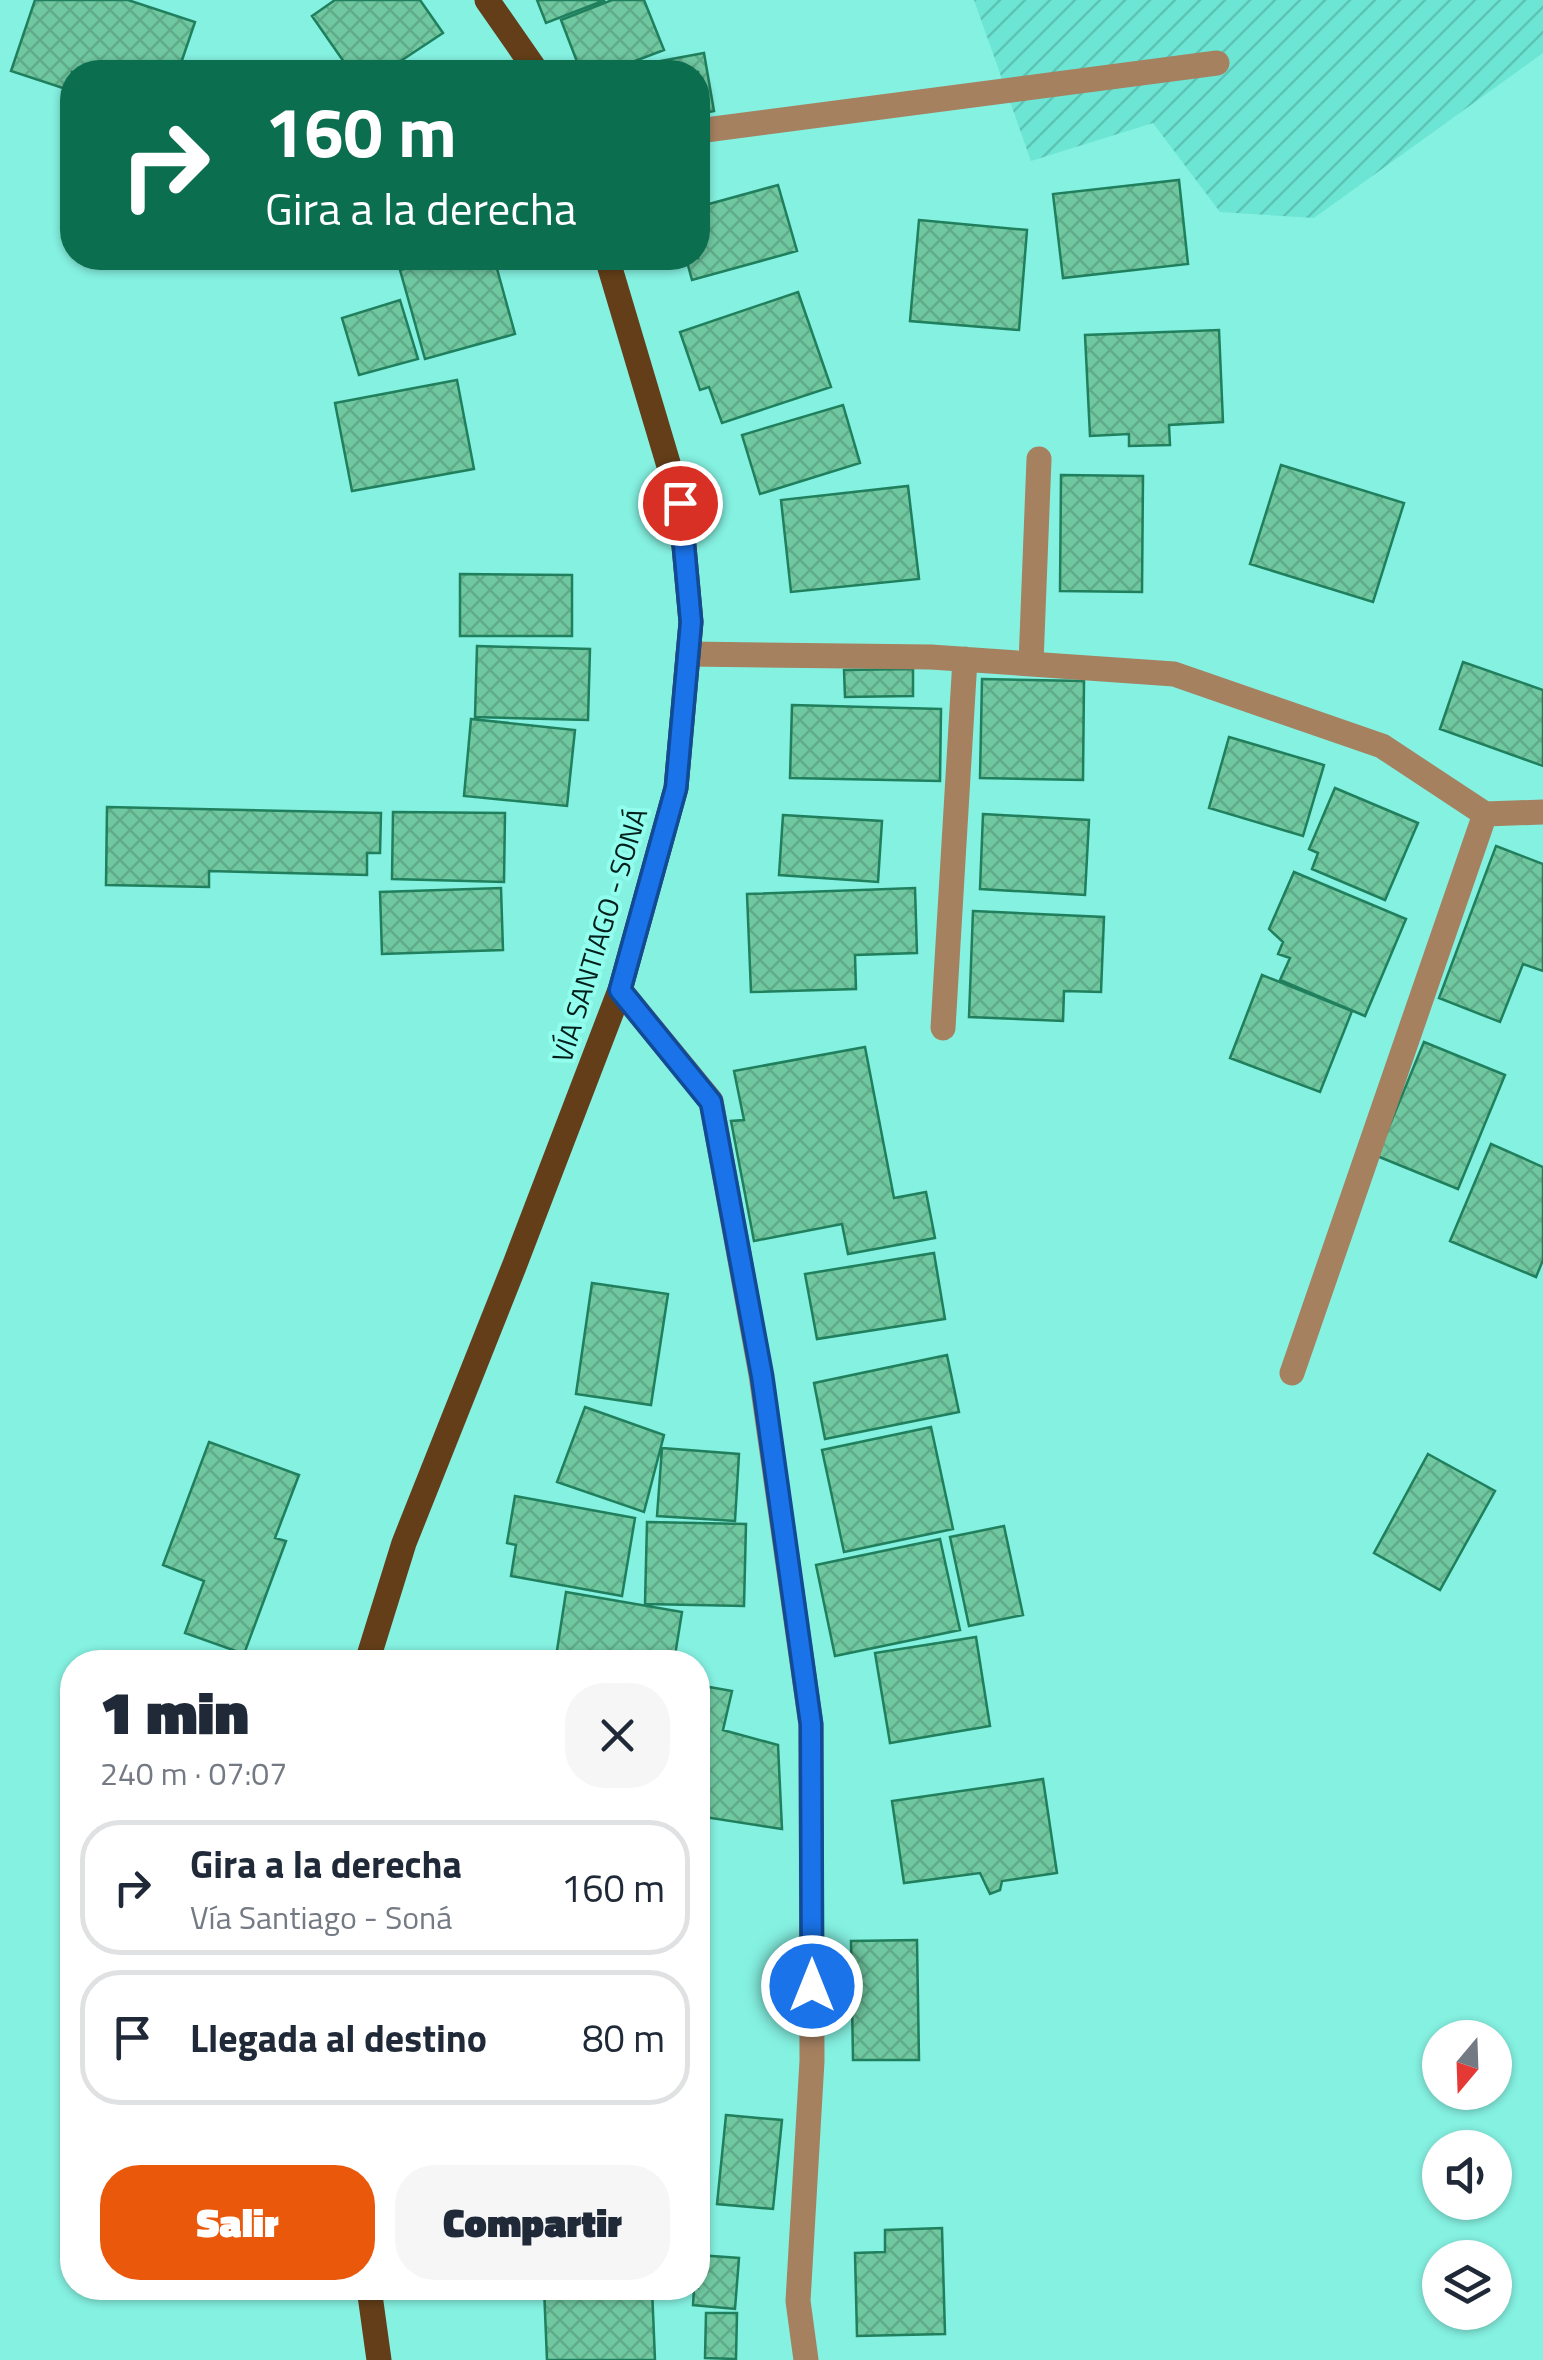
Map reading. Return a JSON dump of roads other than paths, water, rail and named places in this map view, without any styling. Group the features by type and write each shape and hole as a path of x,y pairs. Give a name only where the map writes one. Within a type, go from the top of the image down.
{"main road":[{"path":"487,0 529,60"},
{"name":"VÍA SANTIAGO - SONÁ","path":"372,1650 404,1544 620,990 676,788 691,622 680,503 611,270"},
{"path":"371,2300 379,2360"}],"street":[{"path":"710,129 1217,64"},
{"path":"1032,664 1039,458"},
{"path":"688,654 965,660 1174,674 1382,746 1485,814 1543,812"},
{"path":"943,1028 965,660"},
{"path":"1292,1373 1485,814"},
{"path":"620,990 711,1102 762,1376 811,1724 812,2061 798,2301 806,2360"}]}
